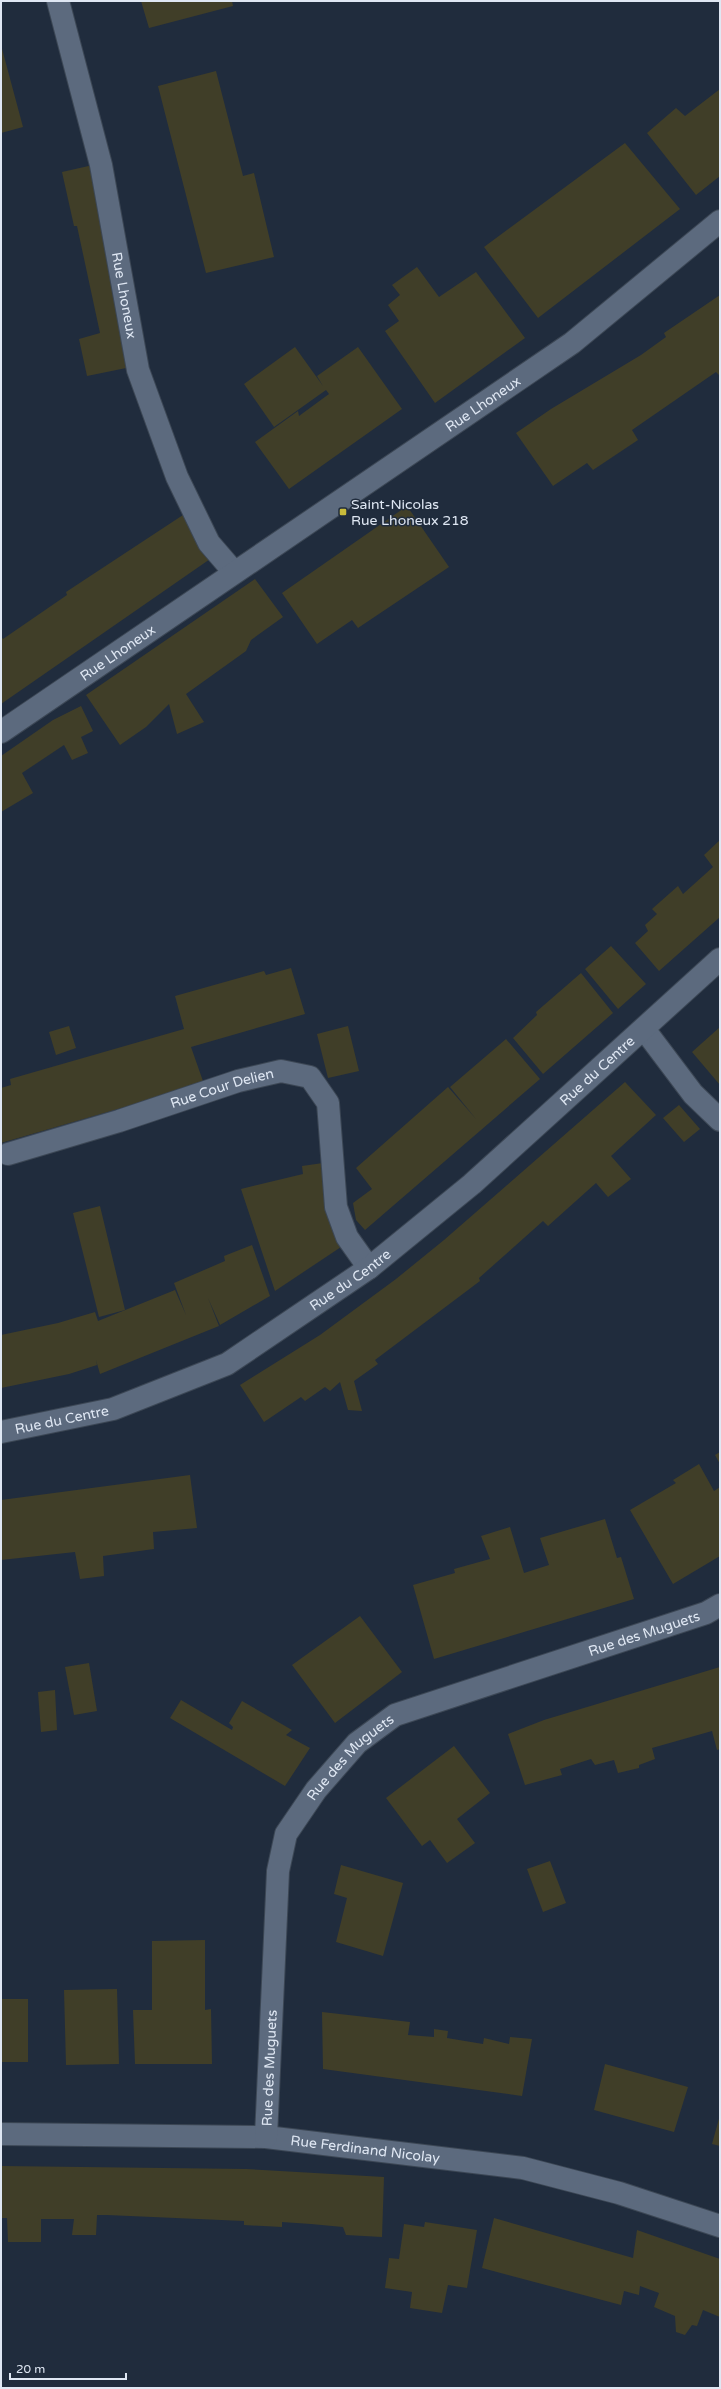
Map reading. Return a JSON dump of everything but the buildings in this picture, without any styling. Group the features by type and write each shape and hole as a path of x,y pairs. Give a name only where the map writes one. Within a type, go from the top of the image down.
{"street":[{"name":"Rue Lhoneux","path":"58,1 101,165 138,370 177,477 209,543 234,572"},
{"name":"Rue Lhoneux","path":"1,732 572,343 720,221"},
{"name":"Rue du Centre","path":"1,1432 113,1408 227,1364 369,1268 472,1184 720,959"},
{"name":"Rue du Centre","path":"644,1029 693,1094 720,1120"},
{"name":"Rue Cour Delien","path":"8,1154 119,1122 238,1081 281,1071 310,1077 328,1104 336,1207 347,1237 369,1268"},
{"name":"Rue des Muguets","path":"266,2137 278,1871 286,1834 316,1790 357,1743 395,1715 706,1613 720,1605"},
{"name":"Rue Ferdinand Nicolay","path":"1,2134 266,2137 523,2168 619,2193 720,2226"}],"place":[{"name":"Saint-Nicolas Rue Lhoneux 218","path":"343,512"}]}
